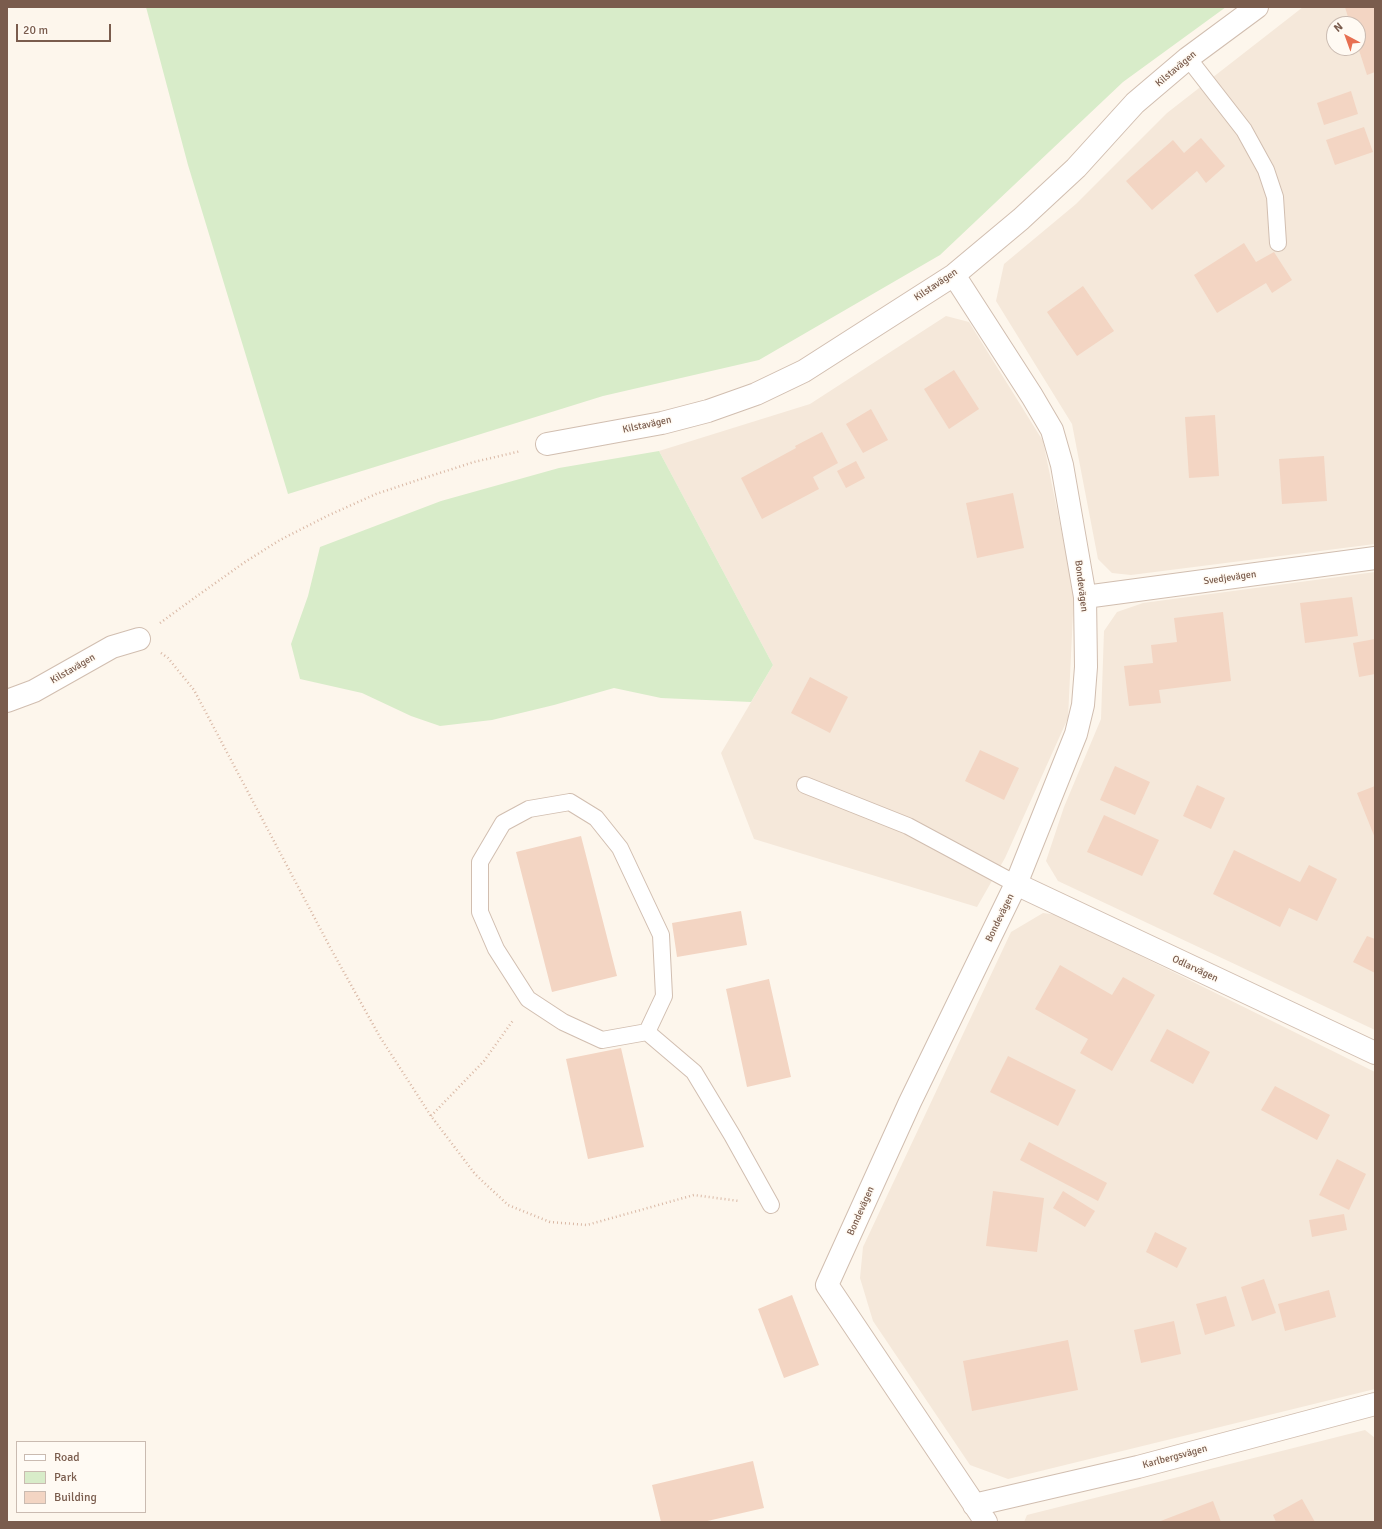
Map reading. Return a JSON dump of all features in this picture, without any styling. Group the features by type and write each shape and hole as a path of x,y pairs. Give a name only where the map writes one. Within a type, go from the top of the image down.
{"street":[{"name":"Kilstavägen","path":"547,444 662,423 708,411 756,394 804,371 954,275 1021,219 1076,168 1135,103 1188,58 1257,7"},
{"name":"Bondevägen","path":"954,275 1032,396 1052,430 1062,465 1085,597 1086,667 1083,705 1076,734 1016,884 910,1102 828,1285 980,1513"},
{"name":"Svedjevägen","path":"1085,597 1375,558"},
{"name":"Kilstavägen","path":"7,701 34,691 112,647 139,639"},
{"name":"Odlarvägen","path":"1016,884 1375,1053"},
{"name":"Karlbergsvägen","path":"980,1513 1138,1467 1375,1404"}],"lane":[{"path":"1188,58 1244,130 1266,170 1275,197 1278,243"},
{"path":"805,785 908,826 1016,884"},
{"path":"570,802 596,818 620,848 661,935 664,996 647,1032 602,1040 564,1022 528,999 496,949 480,912 480,862 503,823 530,809 570,802"},
{"path":"647,1032 694,1072 772,1205"}],"path":[{"path":"547,444 474,462 421,479 376,494 327,516 280,540 245,562 196,596 139,639 168,658 194,690 331,949 376,1030 431,1116 475,1174 508,1205 550,1222 587,1225 694,1195 772,1205"},
{"path":"431,1116 484,1061 528,999"}],"shaded area":[{"path":"1303,7 1375,7 1375,544 1131,575 1112,573 1098,559 1072,424 996,301 1004,264 1076,204 1167,113"},
{"path":"946,316 969,322 1043,441 1074,592 1068,718 1005,858 977,907 754,839 721,753 773,665 659,451 810,404"},
{"path":"1375,572 1375,1030 1058,881 1046,861 1064,807 1101,719 1104,631 1117,612 1143,603"},
{"path":"1043,913 1058,915 1375,1072 1375,1389 1008,1479 970,1465 873,1321 860,1278 863,1247 1011,932"},
{"path":"1365,1430 1375,1438 1375,1522 1024,1522 1027,1515"}],"green space":[{"path":"146,7 1226,7 1123,82 940,255 759,360 603,396 288,494 188,165"},
{"path":"659,451 773,665 751,702 661,698 614,688 554,705 492,720 440,726 411,716 362,693 300,679 291,644 308,596 320,547 441,501 559,468"}],"building":[{"path":"1345,7 1375,7 1375,72 1367,75 1361,56 1366,56 1366,16 1348,16"},
{"path":"1351,91 1358,114 1324,125 1317,103"},
{"path":"1364,127 1373,152 1335,165 1326,140"},
{"path":"1201,138 1225,166 1206,183 1197,171 1152,210 1126,181 1173,140 1184,153"},
{"path":"1244,243 1256,262 1274,252 1292,280 1272,293 1266,283 1217,313 1194,275"},
{"path":"1083,286 1114,331 1077,356 1047,312"},
{"path":"954,370 979,409 949,429 924,389"},
{"path":"871,409 888,440 863,453 846,424"},
{"path":"1215,415 1219,476 1189,478 1185,417"},
{"path":"822,432 838,463 813,477 819,489 762,519 741,478"},
{"path":"1324,456 1327,501 1282,504 1279,459"},
{"path":"856,461 865,478 846,488 837,471"},
{"path":"1013,493 1024,548 977,558 966,503"},
{"path":"1352,597 1358,636 1305,643 1300,603"},
{"path":"1223,612 1231,681 1159,690 1161,703 1129,706 1124,666 1153,663 1151,645 1177,642 1174,618"},
{"path":"1375,639 1375,674 1359,677 1353,643"},
{"path":"810,677 848,697 830,733 791,713"},
{"path":"980,750 1019,768 1004,800 965,781"},
{"path":"1115,766 1150,782 1135,815 1100,800"},
{"path":"1197,785 1225,798 1211,829 1183,816"},
{"path":"1375,786 1375,838 1357,793"},
{"path":"1104,815 1159,840 1142,876 1087,852"},
{"path":"581,836 617,976 552,992 516,852"},
{"path":"1234,850 1300,882 1309,865 1337,879 1317,921 1289,908 1280,927 1213,894"},
{"path":"741,911 747,945 677,957 672,923"},
{"path":"1367,936 1375,939 1375,973 1353,962"},
{"path":"1060,965 1112,995 1123,977 1155,995 1112,1071 1080,1053 1088,1039 1035,1009"},
{"path":"769,979 791,1077 747,1087 726,989"},
{"path":"1167,1029 1210,1052 1193,1084 1150,1061"},
{"path":"621,1048 644,1147 588,1159 566,1059"},
{"path":"1008,1056 1076,1090 1058,1126 990,1092"},
{"path":"1275,1086 1330,1115 1317,1140 1261,1110"},
{"path":"1029,1142 1107,1183 1098,1201 1020,1160"},
{"path":"1337,1159 1366,1174 1349,1210 1319,1195"},
{"path":"993,1191 1044,1198 1037,1252 986,1246"},
{"path":"1063,1191 1095,1211 1085,1227 1053,1208"},
{"path":"1344,1214 1347,1230 1312,1237 1309,1220"},
{"path":"1155,1232 1187,1248 1177,1268 1146,1252"},
{"path":"1264,1279 1276,1313 1252,1321 1241,1287"},
{"path":"1329,1290 1336,1317 1285,1331 1278,1304"},
{"path":"792,1295 819,1365 784,1378 758,1309"},
{"path":"1226,1296 1235,1326 1205,1335 1196,1304"},
{"path":"1174,1321 1181,1354 1141,1363 1134,1330"},
{"path":"1068,1340 1078,1390 972,1411 963,1361"},
{"path":"753,1461 764,1508 703,1522 661,1522 652,1485"},
{"path":"1302,1499 1315,1522 1276,1522 1273,1515"},
{"path":"1213,1501 1221,1522 1158,1522"}]}
